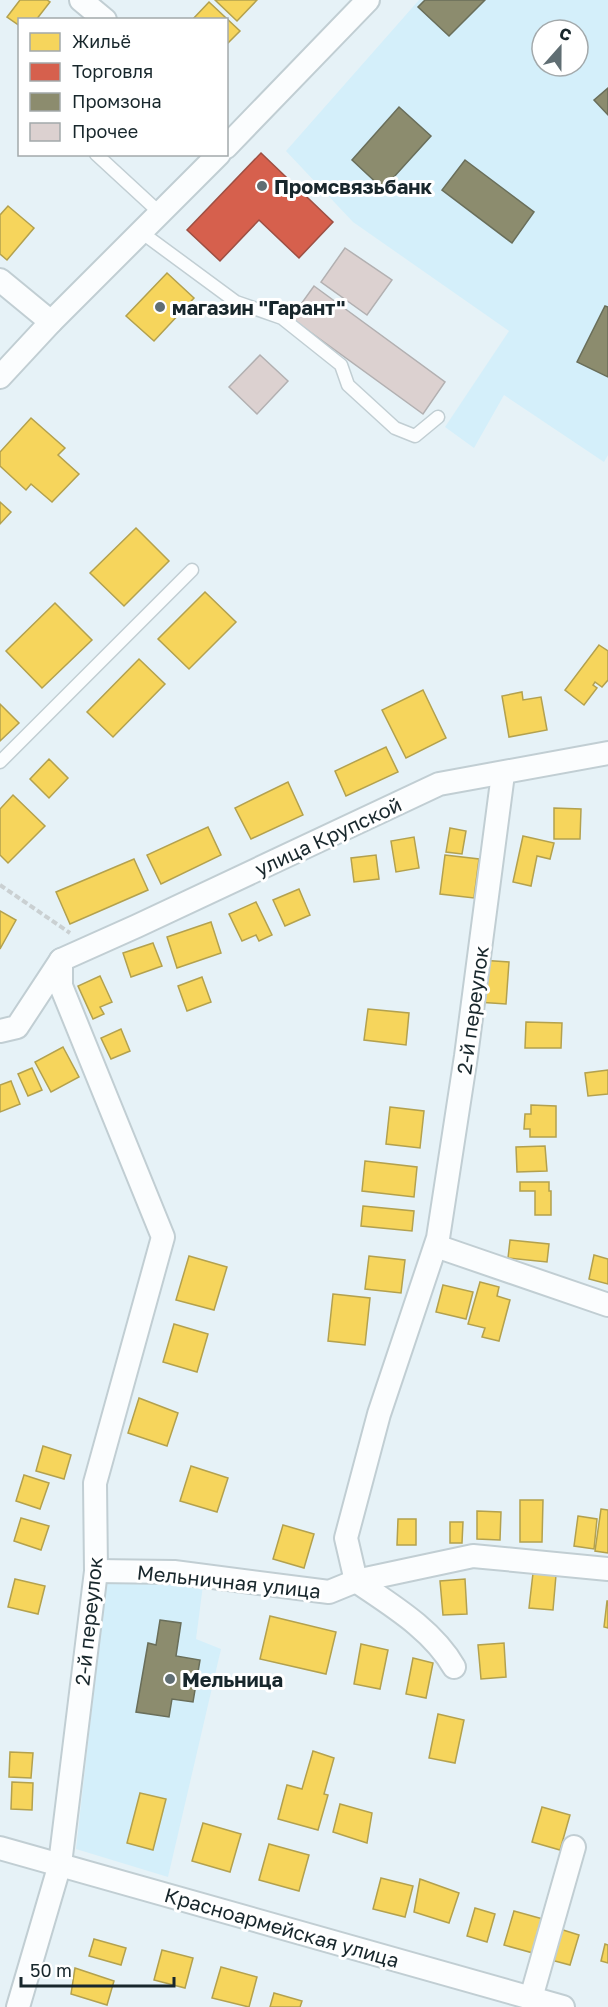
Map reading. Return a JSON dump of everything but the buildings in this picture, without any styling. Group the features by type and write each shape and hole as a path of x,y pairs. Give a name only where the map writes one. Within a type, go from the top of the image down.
{"street":[{"path":"81,0 103,18"},
{"path":"228,142 235,125 368,0"},
{"path":"0,377 51,322 217,156"},
{"path":"0,280 51,322"},
{"name":"улица Крупской","path":"61,960 439,784 503,774 607,751"},
{"name":"2-й переулок","path":"356,1581 346,1538 379,1414 436,1246 466,1056 503,774"},
{"path":"0,1031 18,1027 61,960"},
{"name":"2-й переулок","path":"18,2007 60,1864 96,1571 95,1483 163,1237 61,986 61,960"},
{"path":"436,1246 608,1305"},
{"name":"Мельничная улица","path":"96,1571 174,1572 329,1592 356,1581 472,1556 608,1569"},
{"path":"356,1581 410,1618 447,1656 454,1667"},
{"path":"531,1998 574,1847"},
{"name":"Красноармейская улица","path":"0,1848 563,2007"}],"lane":[{"path":"98,156 160,213"},
{"path":"141,232 236,302 282,318 341,365 348,385 395,428 415,436 438,417"},
{"path":"0,762 192,570"}],"path":[{"path":"0,885 69,932 85,950"}],"shaded area":[{"path":"419,0 608,0 608,455 604,462 504,395 474,448 445,427 509,331 353,222 286,151"},
{"name":"Мельница","path":"106,1583 203,1585 196,1639 221,1649 168,1877 76,1849"}],"place":[{"name":"Промсвязьбанк","path":"262,186"},
{"name":"магазин \"Гарант\"","path":"160,307"},
{"name":"Мельница","path":"170,1679"}]}
